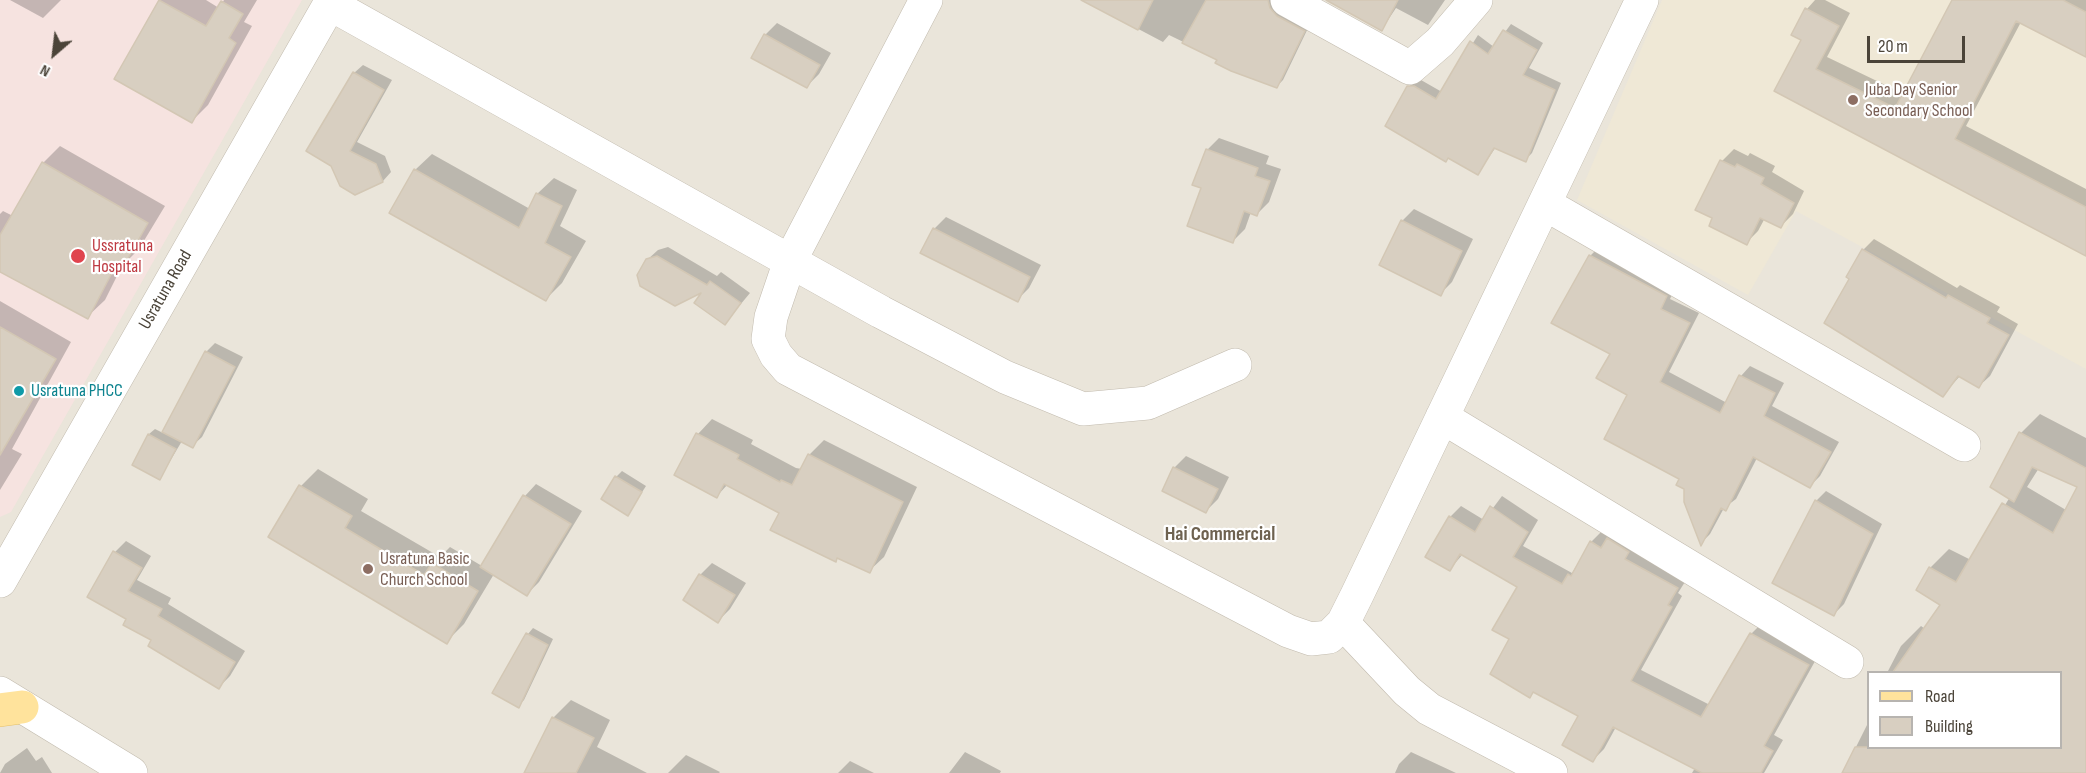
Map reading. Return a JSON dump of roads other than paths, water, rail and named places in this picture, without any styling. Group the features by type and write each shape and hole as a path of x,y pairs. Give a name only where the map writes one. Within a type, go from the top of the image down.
{"street":[{"path":"926,0 790,261 771,317 768,339 776,356 788,369 1288,632 1311,639 1329,637 1343,622 1642,0"},
{"path":"1287,0 1410,68 1440,42 1476,0"},
{"path":"331,2 881,312 1005,377 1083,409 1148,403 1235,365"},
{"name":"Usratuna Road","path":"0,581 331,2"},
{"path":"1545,204 1964,445"},
{"path":"1442,417 1847,662"},
{"path":"1343,622 1407,691 1429,708 1551,773"},
{"path":"7,703 131,773"}],"place":[{"name":"Juba Day Senior Secondary School","path":"1853,100"},
{"name":"Ussratuna Hospital","path":"78,256"},
{"name":"Usratuna PHCC","path":"19,391"},
{"name":"Usratuna Basic Church School","path":"368,569"}],"district":[{"name":"Hai Commercial","path":"1220,535"}]}
